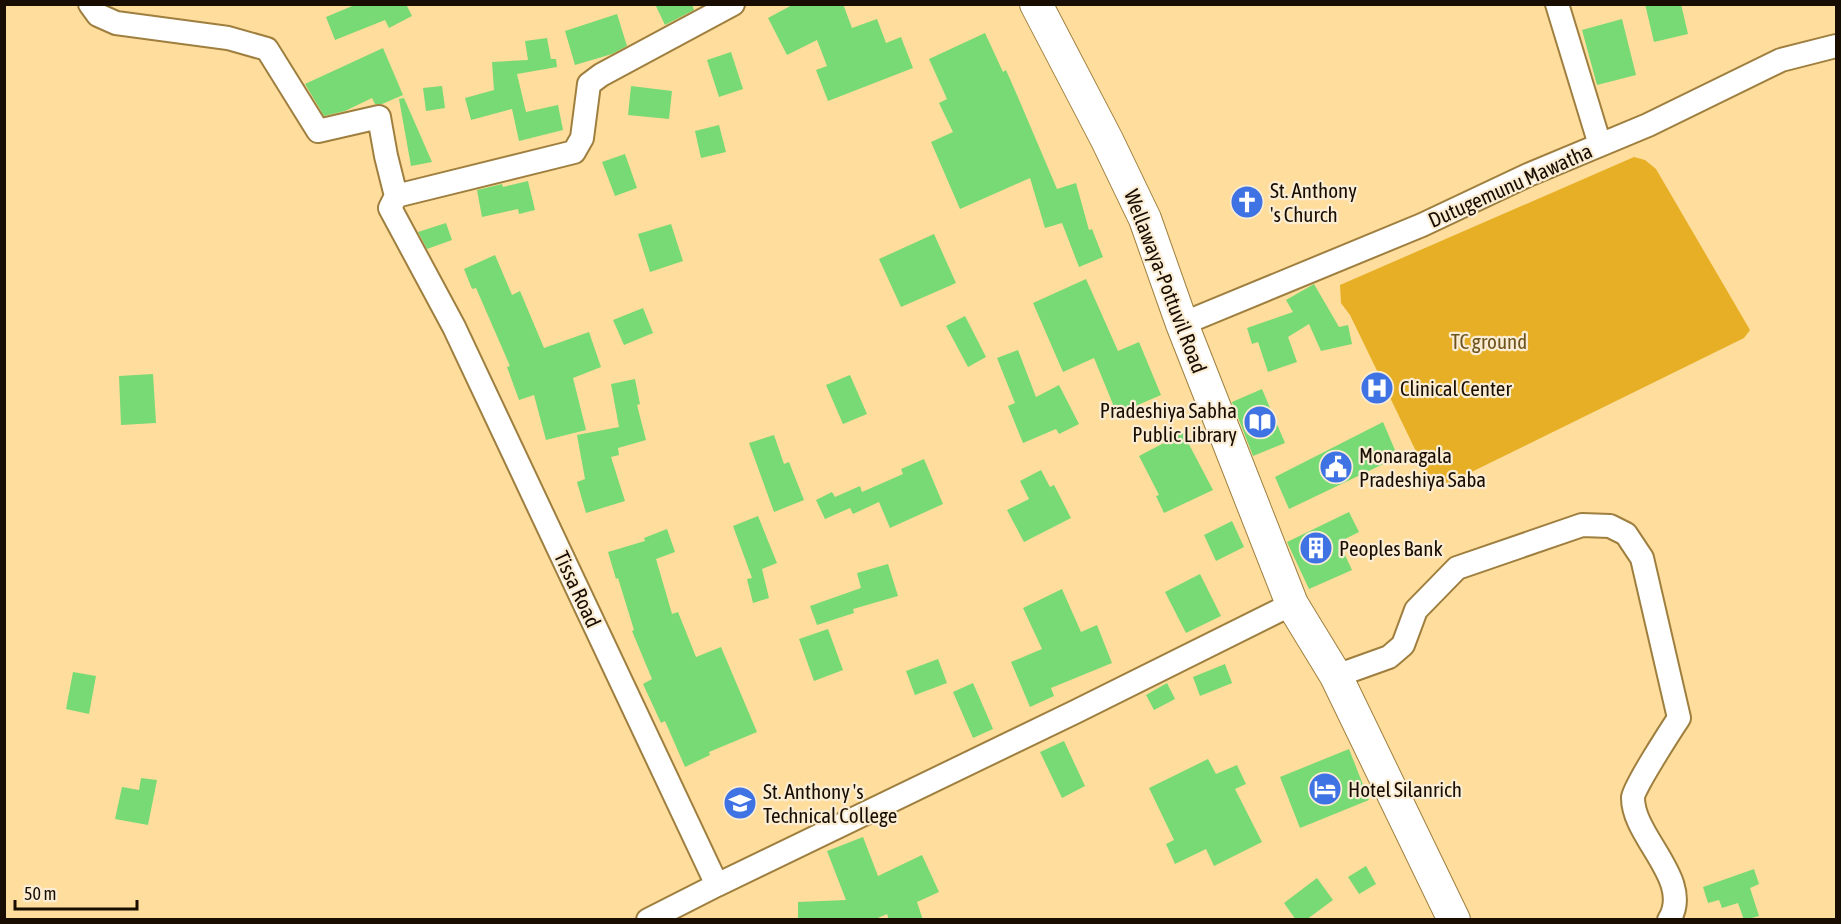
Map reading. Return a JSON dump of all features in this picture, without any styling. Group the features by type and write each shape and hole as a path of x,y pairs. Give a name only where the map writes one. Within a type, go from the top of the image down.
{"highway":[{"name":"Wellawaya-Pottuvil Road","path":"1036,4 1107,140 1145,219 1182,324 1292,604 1336,676 1454,920"}],"street":[{"path":"90,4 98,15 116,23 228,38 267,49 318,131 379,117 396,196 574,153 582,138 590,84 601,75 733,4"},
{"path":"1557,4 1600,145"},
{"name":"Dutugemunu Mawatha","path":"1182,324 1422,225 1528,175 1648,125 1781,60 1836,46"},
{"name":"Tissa Road","path":"396,196 390,208 454,327 717,885"},
{"path":"1336,676 1389,657 1403,645 1416,610 1457,568 1582,525 1611,526 1626,534 1642,558 1678,718 1632,794 1634,811 1676,890 1673,913 1669,920"},
{"path":"648,920 1292,604"}],"green space":[{"name":"TC ground","path":"1634,157 1645,160 1656,169 1750,330 1744,338 1449,483 1437,482 1428,476 1350,315 1341,303 1340,285"}],"building":[{"path":"357,4 406,4 412,16 389,28 385,20 335,40 326,17"},
{"path":"655,4 692,4 694,10 665,25"},
{"path":"794,4 843,4 852,28 877,19 886,43 901,37 913,68 828,101 816,70 827,66 817,40 787,55 768,18"},
{"path":"1645,4 1681,4 1688,34 1654,42"},
{"path":"617,14 627,46 612,54 575,65 565,31"},
{"path":"1622,19 1636,75 1597,85 1582,30"},
{"path":"985,33 1003,72 1006,70 1057,189 1076,183 1089,230 1092,229 1103,257 1079,267 1062,223 1045,228 1030,178 960,209 931,142 953,132 939,103 947,99 929,59"},
{"path":"547,38 551,59 556,59 557,67 517,74 526,112 558,105 563,130 519,141 512,109 471,120 465,98 494,90 492,62 528,60 525,41"},
{"path":"383,48 403,95 382,104 375,104 372,98 345,111 324,116 305,84"},
{"path":"731,52 743,89 719,97 707,60"},
{"path":"442,86 445,108 426,111 423,88"},
{"path":"631,86 672,91 669,119 628,115"},
{"path":"404,98 432,162 411,166 399,99"},
{"path":"719,125 726,152 701,158 695,131"},
{"path":"625,154 637,188 615,196 602,162"},
{"path":"528,181 535,210 519,214 518,209 482,217 477,190"},
{"path":"446,223 452,240 427,249 418,232"},
{"path":"671,224 683,261 650,272 638,234"},
{"path":"934,234 956,283 901,307 879,259"},
{"path":"495,255 512,295 520,291 544,348 589,332 601,367 573,378 586,430 546,440 534,395 519,400 507,367 510,366 476,288 472,289 464,269"},
{"path":"1086,279 1118,351 1139,342 1161,395 1117,414 1094,358 1063,372 1033,303"},
{"path":"1314,284 1339,327 1348,325 1352,344 1321,351 1309,324 1288,337 1297,362 1268,372 1258,342 1252,344 1247,328 1293,312 1286,300"},
{"path":"643,308 653,333 624,345 613,320"},
{"path":"965,316 986,357 968,367 946,326"},
{"path":"1018,350 1036,397 1059,385 1079,424 1059,434 1056,429 1023,443 1008,406 1015,403 997,358"},
{"path":"153,374 156,423 121,425 119,376"},
{"path":"850,375 867,414 843,424 826,385"},
{"path":"635,379 640,404 637,405 646,440 618,448 619,455 611,457 625,501 586,513 577,482 585,479 577,435 619,427 611,384"},
{"name":"Pradeshiya Sabha Public Library","path":"1262,389 1285,443 1253,456 1232,402"},
{"name":"Monaragala Pradeshiya Saba","path":"1383,422 1398,457 1289,509 1275,477"},
{"path":"1183,433 1213,490 1164,513 1156,496 1159,495 1139,456"},
{"path":"774,435 784,464 789,462 804,500 774,512 749,443"},
{"path":"924,459 943,504 890,528 879,502 853,514 850,508 825,519 816,500 832,492 835,497 860,486 862,492 903,474 901,469"},
{"path":"1041,470 1050,487 1054,485 1071,518 1024,542 1007,510 1029,499 1020,481"},
{"name":"Peoples Bank","path":"1349,512 1359,532 1339,542 1352,570 1309,589 1287,542"},
{"path":"758,516 777,563 762,569 769,598 753,603 747,579 752,578 733,526"},
{"path":"1232,521 1244,547 1216,561 1204,535"},
{"path":"667,529 675,552 656,559 672,614 678,612 696,657 721,647 757,732 709,752 710,755 685,767 665,721 661,723 643,684 652,679 632,631 634,630 608,552 645,541 644,538"},
{"path":"888,564 898,596 853,609 854,613 817,625 810,606 861,588 857,573"},
{"path":"1200,574 1221,616 1186,633 1165,592"},
{"path":"1062,589 1081,632 1097,625 1112,663 1051,688 1054,696 1030,707 1011,662 1042,649 1023,608"},
{"path":"828,629 843,670 814,681 799,639"},
{"path":"938,659 947,683 915,695 906,671"},
{"path":"1225,664 1232,683 1200,696 1193,677"},
{"path":"73,672 96,676 89,714 66,709"},
{"path":"973,683 993,729 973,738 953,692"},
{"path":"1167,683 1175,699 1154,710 1146,695"},
{"path":"1064,741 1085,786 1062,798 1040,752"},
{"name":"Hotel Silanrich","path":"1349,749 1369,800 1300,828 1280,777"},
{"path":"1208,759 1216,774 1237,765 1246,784 1235,789 1262,842 1214,866 1206,849 1175,864 1166,844 1174,840 1149,788"},
{"path":"141,778 157,780 148,825 115,819 122,787 139,790"},
{"path":"863,837 878,876 922,855 939,892 917,902 923,920 889,920 887,914 873,920 798,920 798,902 846,900 827,851"},
{"path":"1366,866 1376,884 1359,894 1348,877"},
{"path":"1754,869 1759,884 1750,888 1759,916 1744,920 1738,903 1722,908 1719,900 1708,903 1703,887"},
{"path":"1317,878 1333,900 1306,920 1296,920 1284,903"}],"place":[{"name":"St. Anthony 's Church","path":"1247,202"},
{"name":"Clinical Center","path":"1377,388"},
{"name":"Pradeshiya Sabha Public Library","path":"1260,422"},
{"name":"Monaragala Pradeshiya Saba","path":"1336,467"},
{"name":"Peoples Bank","path":"1316,548"},
{"name":"Hotel Silanrich","path":"1325,789"},
{"name":"St. Anthony 's Technical College","path":"740,803"}]}
